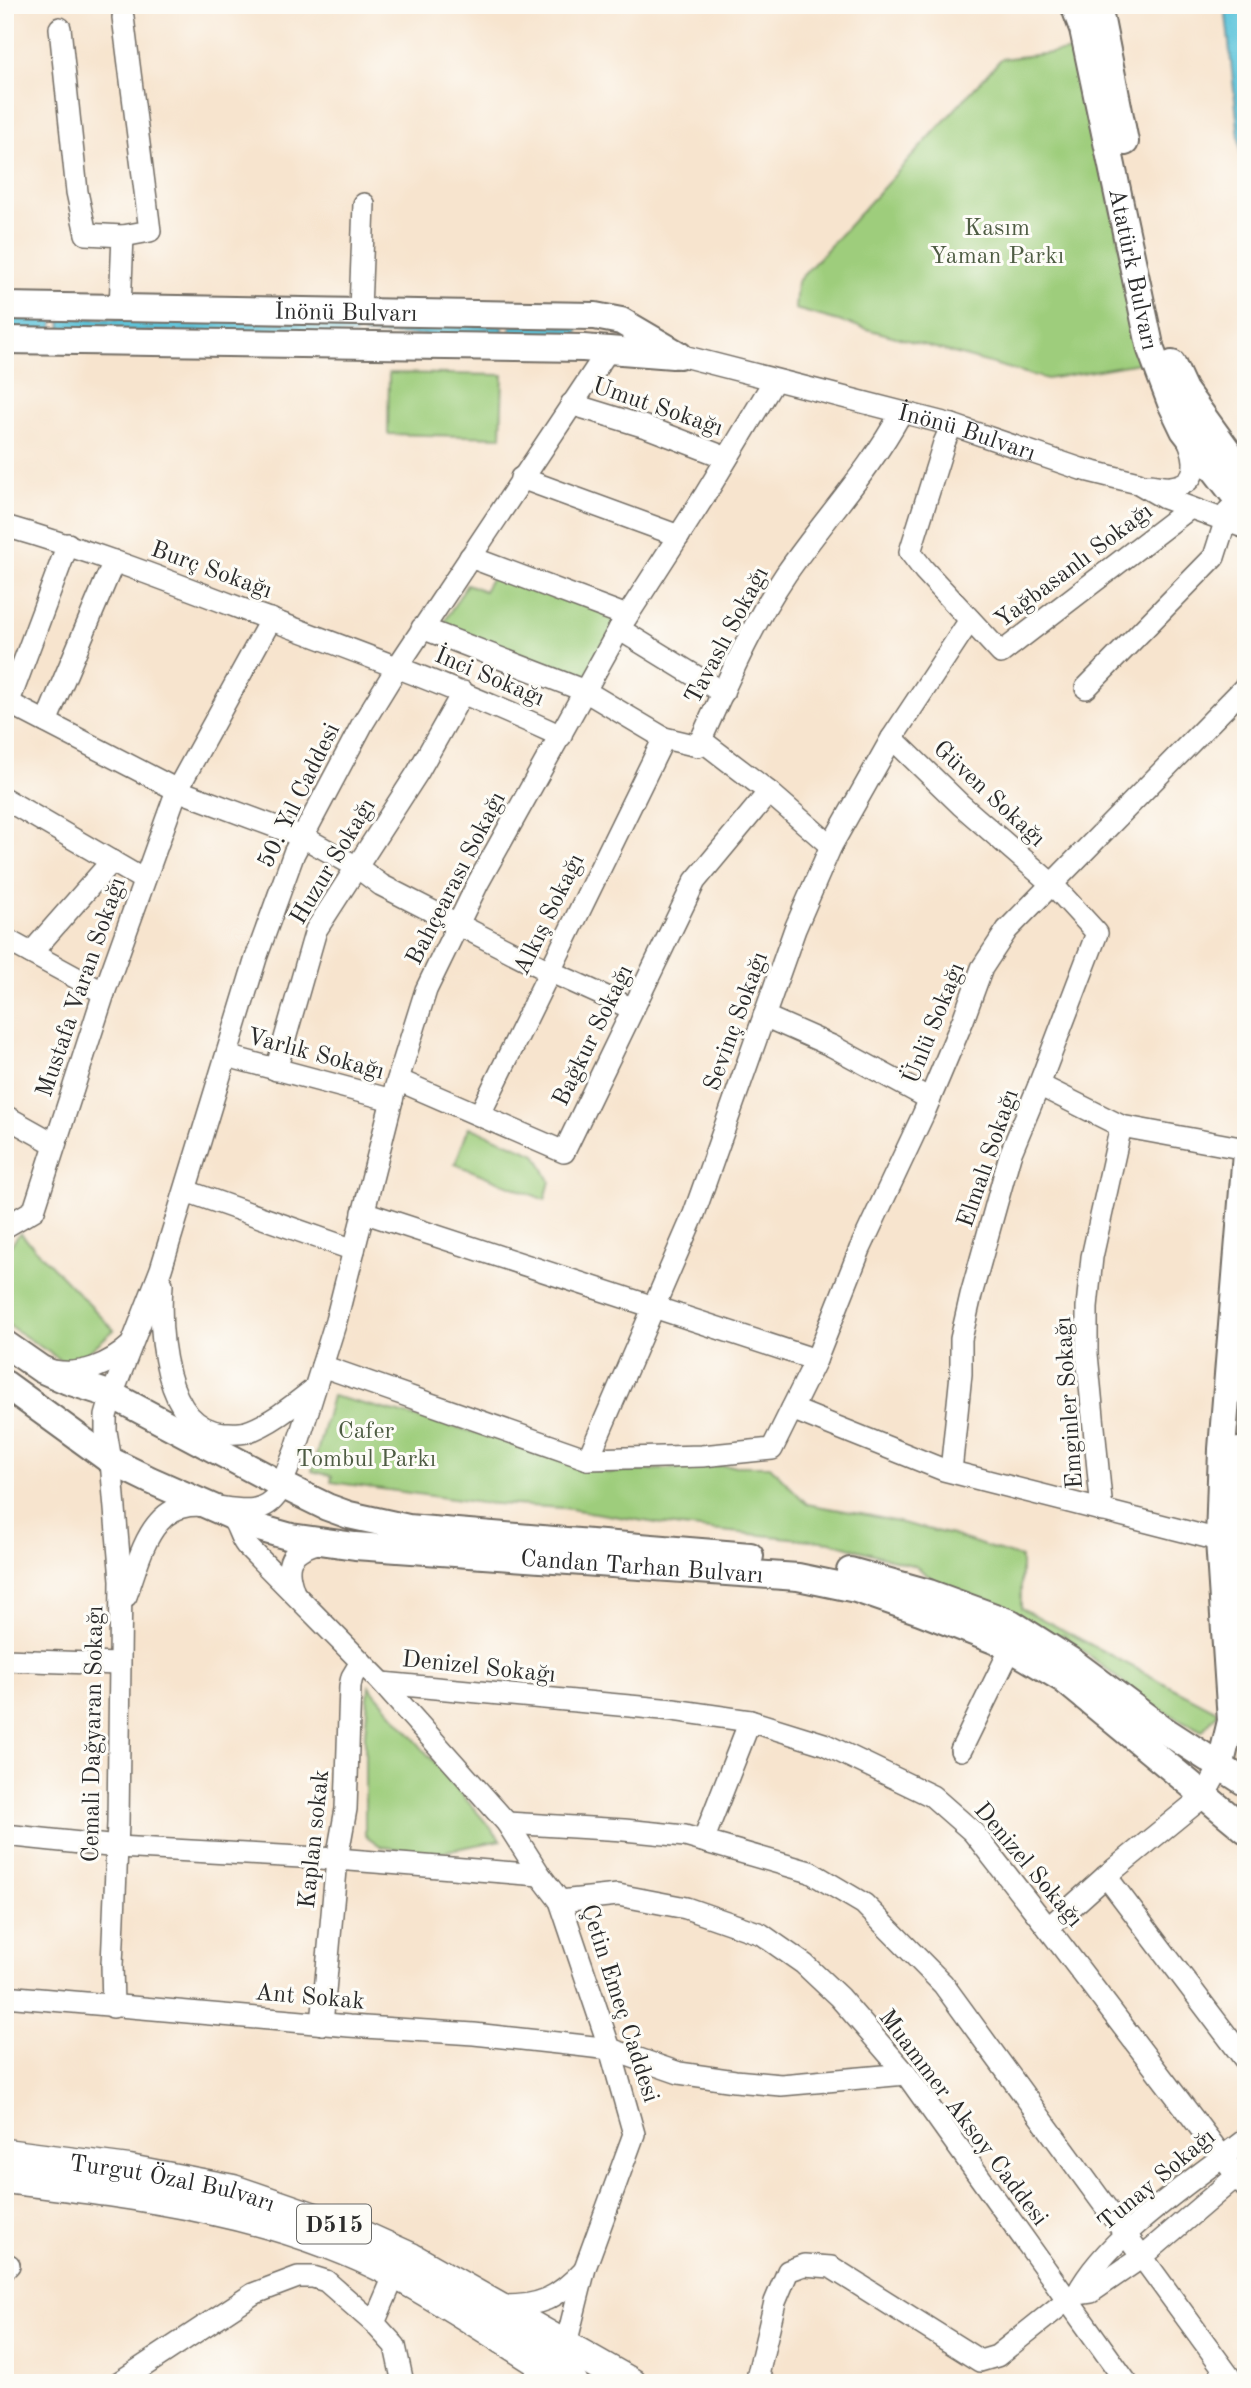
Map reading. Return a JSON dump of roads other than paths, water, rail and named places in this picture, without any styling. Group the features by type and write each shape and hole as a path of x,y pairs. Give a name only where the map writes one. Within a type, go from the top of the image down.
{"highway":[{"path":"5,2142 124,2159 233,2190"},
{"name":"Turgut Özal Bulvarı","path":"5,2154 129,2170 233,2190 349,2230 411,2258 631,2383"},
{"name":"Turgut Özal Bulvarı","path":"8,2187 123,2192 174,2201 273,2225 346,2251 395,2274 537,2373 573,2383"}],"main road":[{"name":"Atatürk Bulvarı","path":"1074,5 1083,29 1151,350 1184,430 1239,498"},
{"name":"Atatürk Bulvarı","path":"1098,5 1164,348 1239,498"},
{"name":"İnönü Bulvarı","path":"5,306 595,316 621,321 679,355"},
{"name":"İnönü Bulvarı","path":"5,340 358,343 609,349 679,355"},
{"path":"1246,1151 1235,1448 1246,1625"},
{"name":"Candan Tarhan Bulvarı","path":"5,1344 40,1369 112,1395 293,1490 349,1515 408,1528 801,1561 865,1573 929,1593 1011,1623 1074,1663 1161,1728 1246,1783"},
{"path":"1220,1767 1231,1721 1219,1540 1246,1373"},
{"name":"Candan Tarhan Bulvarı","path":"5,1384 111,1461 268,1531 321,1542 798,1577 856,1589 920,1611 1011,1648 1063,1679 1246,1830"}],"street":[{"path":"60,28 76,192 86,234 123,236 150,231 123,17"},
{"path":"360,310 364,204"},
{"path":"120,308 123,236"},
{"name":"50. Yıl Caddesi","path":"112,1395 163,1265 256,958 294,853 363,723 422,628 609,349"},
{"name":"İnönü Bulvarı","path":"679,355 952,425 1081,470 1138,483 1164,498 1190,508 1239,498 1246,528"},
{"name":"Bahçearası Sokağı","path":"293,1490 296,1481 296,1449 354,1250 395,1090 426,990 478,883 623,622 774,381"},
{"name":"Umut Sokağı","path":"571,404 649,428 727,458"},
{"name":"Tavaslı Sokağı","path":"422,628 585,691 664,738 698,746 757,623 786,574 882,447 901,412"},
{"name":"Yağbasanlı Sokağı","path":"952,425 910,552 1001,653 1190,508"},
{"path":"1138,483 1170,487 1180,485 1191,475 1196,466 1195,456 1184,430"},
{"path":"521,478 679,536"},
{"path":"1086,688 1214,557 1239,498"},
{"name":"Burç Sokağı","path":"5,526 68,544 398,667"},
{"path":"68,544 7,705 46,722 177,790 303,836 381,884 549,971 633,1009"},
{"path":"470,557 623,622 723,693"},
{"path":"46,722 114,561"},
{"name":"Mustafa Varan Sokağı","path":"5,1227 34,1210 104,993 177,790 271,619"},
{"name":"Sevinç Sokağı","path":"588,1459 694,1214 795,929 831,846 892,738 970,620"},
{"name":"İnci Sokağı","path":"398,667 463,692 561,736"},
{"name":"Ünlü Sokağı","path":"588,1459 702,1456 772,1449 816,1360 860,1249 930,1099 982,968 1007,930 1246,686"},
{"name":"Huzur Sokağı","path":"276,1070 316,930 418,772 463,692"},
{"name":"Alkış Sokağı","path":"480,1114 664,738"},
{"name":"Güven Sokağı","path":"892,738 961,805 1053,885"},
{"path":"701,740 769,792 831,846"},
{"name":"Bağkur Sokağı","path":"395,1090 480,1114 564,1152 695,881 769,792"},
{"path":"5,799 145,880"},
{"path":"31,953 112,861"},
{"name":"Elmalı Sokağı","path":"951,1471 961,1374 961,1339 971,1295 1010,1155 1097,933 1053,885"},
{"path":"5,939 104,993"},
{"path":"764,1016 832,1046 930,1099"},
{"name":"Varlık Sokağı","path":"227,1056 276,1070 395,1090"},
{"path":"1039,1085 1121,1126 1246,1151"},
{"path":"5,1116 55,1144"},
{"name":"Emginler Sokağı","path":"1102,1511 1087,1354 1087,1307 1092,1257 1121,1126"},
{"path":"186,1191 354,1250"},
{"path":"363,1212 816,1360"},
{"path":"163,1265 160,1309 163,1343 178,1402 187,1416 215,1432 245,1432 282,1413 314,1389"},
{"path":"40,1369 78,1372 117,1359 132,1345"},
{"path":"322,1366 588,1459"},
{"name":"Cemali Dağyaran Sokağı","path":"112,1395 106,1424 121,1580 113,2007"},
{"path":"792,1409 951,1471 1219,1540"},
{"path":"120,1624 138,1564 152,1531 161,1519 182,1506 196,1504 221,1511 250,1510 263,1507 293,1490"},
{"name":"Çetin Emeç Caddesi","path":"221,1511 233,1519 246,1545 382,1683 508,1823 540,1875 560,1901 610,2049 634,2134 585,2268 566,2344"},
{"path":"294,1594 287,1575 289,1564 301,1550 321,1542"},
{"path":"961,1750 1011,1648"},
{"path":"5,1660 118,1664"},
{"name":"Kaplan sokak","path":"322,2024 337,1859 346,1809 350,1686 361,1662"},
{"name":"Denizel Sokağı","path":"382,1683 673,1710 750,1721 824,1744 932,1796 974,1832 1242,2177"},
{"path":"703,1841 750,1721"},
{"path":"1048,1927 1204,1796 1220,1767"},
{"path":"508,1823 624,1829 685,1836 810,1872 864,1904 943,1984 1234,2383"},
{"path":"5,1835 118,1847 337,1859 540,1875"},
{"path":"1107,1876 1246,2061"},
{"name":"Muammer Aksoy Caddesi","path":"560,1901 618,1895 686,1908 761,1934 804,1964 839,1997 905,2074 1072,2297 1127,2383"},
{"name":"Ant Sokak","path":"5,1996 322,2024 474,2034 610,2049 678,2073 781,2085 905,2074"},
{"name":"Tunay Sokağı","path":"1072,2297 1124,2234 1246,2139"},
{"name":"Tunay Sokağı","path":"1072,2297 1091,2292 1142,2256 1242,2177"},
{"path":"765,2383 758,2374 775,2302 788,2271 804,2265 831,2267 980,2361 997,2356 1072,2297"},
{"name":"Çetin Emeç Caddesi","path":"497,2306 523,2307 548,2300 568,2287 585,2268"},
{"path":"374,2323 395,2274"},
{"path":"118,2383 253,2294 298,2277 313,2277 326,2281 374,2323 395,2346 403,2383"}],"water":[{"path":"1225,5 1246,5 1246,203"},
{"path":"5,318 53,318 53,330 5,329"},
{"path":"61,318 356,323 356,335 61,330"},
{"path":"364,323 503,326 503,335 364,335"},
{"path":"511,325 578,326 577,337 510,335"}],"park label":[{"name":"Kasım Yaman Parkı","path":"997,241"},
{"name":"Cafer Tombul Parkı","path":"366,1444"}]}
